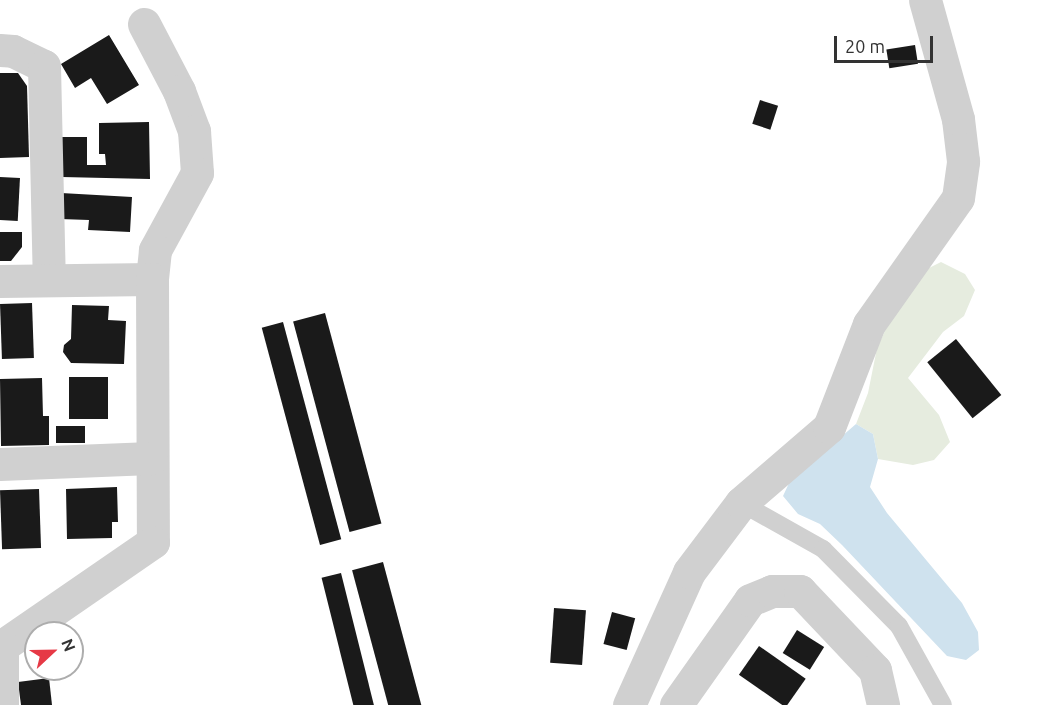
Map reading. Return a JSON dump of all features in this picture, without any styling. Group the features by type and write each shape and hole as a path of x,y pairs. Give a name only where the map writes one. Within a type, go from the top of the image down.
{"street":[{"path":"629,705 689,572 741,503 829,427 868,324 958,198 963,161 958,119 925,0"},
{"path":"2,705 1,646 153,542 152,279 155,250 197,173 194,131 179,91 144,24"},
{"path":"0,50 13,51 44,66 49,280"},
{"path":"0,281 152,279"},
{"path":"0,464 151,458"},
{"path":"676,705 750,600 771,591 800,591 875,670 883,705"}],"lane":[{"path":"741,503 823,549 899,626 943,705"}],"shaded area":[{"path":"941,262 965,274 975,290 964,316 943,332 908,378 939,415 950,442 934,460 913,465 878,459 873,434 856,424 868,393 877,348 896,307 921,272"}],"water":[{"path":"856,424 873,434 878,459 870,487 887,513 962,603 978,632 979,650 966,660 947,656 842,545 820,524 798,514 783,496 790,481"}],"building":[{"path":"109,35 139,85 107,104 91,78 75,88 61,64"},
{"path":"915,45 918,64 889,68 886,50"},
{"path":"0,73 18,73 27,86 29,157 0,158"},
{"path":"760,100 778,106 770,130 752,124"},
{"path":"149,122 150,179 62,177 61,137 87,137 87,165 106,165 105,154 99,154 99,123"},
{"path":"0,177 20,178 18,221 0,220"},
{"path":"61,193 132,197 130,232 88,230 89,220 60,219"},
{"path":"0,232 22,232 22,247 11,261 0,261"},
{"path":"32,303 34,358 2,359 0,304"},
{"path":"72,305 109,306 108,320 126,321 124,364 71,363 63,352 64,345 71,339"},
{"path":"325,313 381,524 350,532 293,322"},
{"path":"283,322 341,539 320,545 262,328"},
{"path":"956,339 1001,395 973,418 927,362"},
{"path":"69,377 108,377 108,419 69,419"},
{"path":"42,378 43,416 49,416 49,445 1,446 0,379"},
{"path":"56,426 85,426 85,443 56,443"},
{"path":"117,487 118,522 112,522 112,538 67,539 66,489"},
{"path":"39,489 41,548 2,549 0,490"},
{"path":"383,562 421,705 388,705 352,570"},
{"path":"341,573 374,705 353,705 322,578"},
{"path":"554,608 586,610 582,665 550,663"},
{"path":"612,612 635,618 627,650 603,644"},
{"path":"797,630 824,647 810,670 783,653"},
{"path":"759,646 806,679 787,705 782,705 739,675"},
{"path":"49,681 52,705 21,705 18,682"}]}
